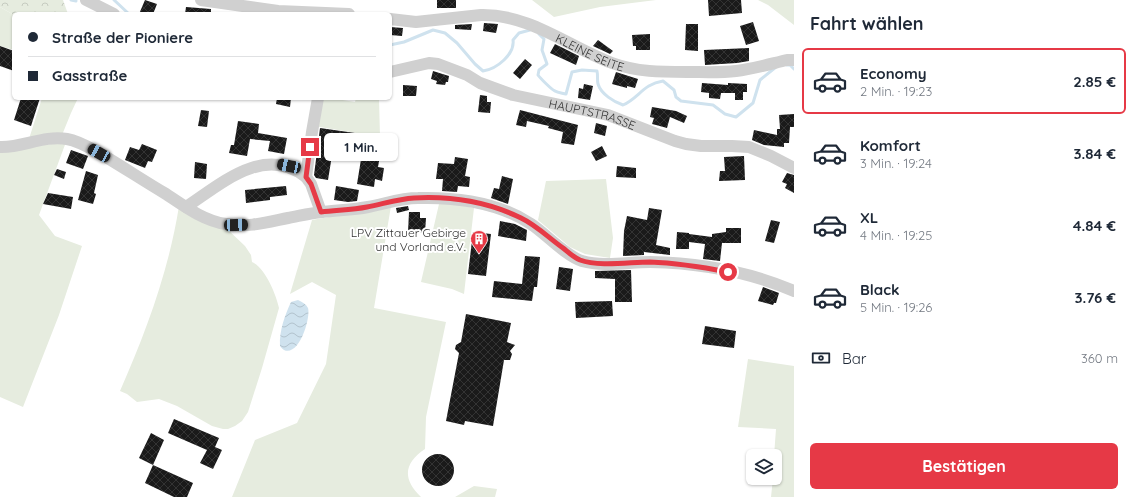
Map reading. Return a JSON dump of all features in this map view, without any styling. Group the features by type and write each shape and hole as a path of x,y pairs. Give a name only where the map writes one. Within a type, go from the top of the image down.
{"street":[{"path":"86,0 110,12"},
{"path":"200,0 278,11 302,12"},
{"name":"KLEINE SEITE","path":"392,19 416,22 490,15 511,18 546,31 612,63 631,69 645,71 715,73 736,71 786,60 794,60"},
{"name":"HAUPTSTRASSE","path":"392,72 429,63 438,64 467,75 480,83 513,95 608,115 686,144 701,146 749,147 794,168"},
{"path":"306,177 318,100"},
{"path":"0,148 48,139 66,138 74,140 118,164 186,207 212,221 225,224 252,225 321,212 366,207 399,199 453,199 498,209 522,218 580,260 588,262 650,262 691,265 761,279 794,291"},
{"path":"186,207 238,173 255,166 280,164 298,170 306,177 311,184 321,212"}],"green space":[{"path":"0,0 63,0 67,12 12,12 12,14 0,7"},
{"path":"532,0 656,0 600,7 554,17"},
{"path":"758,0 794,0 794,25 768,5"},
{"path":"0,7 12,14 12,49 0,46"},
{"path":"41,100 77,100 62,135 28,142"},
{"path":"319,100 342,100 355,102 356,100 379,100 380,137 314,126"},
{"path":"66,142 39,215 55,236 82,246 59,315 23,407 0,397 0,151"},
{"path":"606,179 613,238 610,258 585,254 570,247 538,220 546,181"},
{"path":"439,204 454,204 474,208 464,294 452,289 421,282"},
{"path":"179,206 225,227 245,246 251,255 252,262 257,265 269,282 279,308 248,412 242,421 228,429 212,426 177,406 159,399 137,402 127,394 120,391 156,300 175,230"},
{"path":"391,206 374,308 446,322 426,417 425,449 413,460 409,466 408,472 408,478 411,484 421,497 232,497 255,440 297,423 326,364 336,295 312,282 290,294 312,220"},
{"path":"748,359 794,366 794,497 771,497 772,485 782,485 782,449 775,449 776,429 738,427"},
{"path":"474,486 497,489 495,497 455,497"}],"water":[{"path":"298,300 305,304 308,308 306,328 299,342 294,348 289,351 284,350 280,346 280,335 283,323 291,302"}],"building":[{"path":"145,0 157,4 154,12 140,12"},
{"path":"437,0 456,0 456,8 437,8"},
{"path":"708,0 741,0 742,13 709,16"},
{"path":"186,7 211,9 211,12 185,12"},
{"path":"753,22 759,41 746,45 740,26"},
{"path":"484,23 498,24 496,33 483,31"},
{"path":"472,24 471,30 455,29 455,25"},
{"path":"686,24 698,24 698,51 685,50"},
{"path":"392,27 403,28 402,36 392,35"},
{"path":"650,34 650,50 636,50 636,46 633,46 632,35"},
{"path":"598,40 613,51 610,54 593,46"},
{"path":"555,44 579,56 576,65 550,53"},
{"path":"0,46 12,50 12,70 0,66"},
{"path":"749,48 749,61 705,65 704,50"},
{"path":"525,59 532,65 520,79 513,73"},
{"path":"433,71 449,76 448,82 446,82 445,85 436,84 437,81 431,79"},
{"path":"616,72 638,79 635,88 627,86 627,88 612,84"},
{"path":"702,83 728,85 728,83 747,84 747,92 743,92 743,100 735,100 735,93 721,93 720,99 709,98 709,93 701,92"},
{"path":"584,84 593,86 590,100 578,98 579,88 583,89"},
{"path":"403,85 417,86 416,96 403,96"},
{"path":"480,95 487,96 487,102 491,102 490,113 478,112"},
{"path":"20,100 39,100 31,126 14,120"},
{"path":"277,100 291,100 290,107 276,104"},
{"path":"652,107 676,111 687,116 684,123 670,117 667,128 652,124 654,118 650,117"},
{"path":"201,110 209,111 207,127 198,126"},
{"path":"520,110 578,125 574,145 561,143 563,132 548,128 549,126 527,121 526,127 516,125"},
{"path":"794,114 794,127 790,127 789,143 784,143 784,147 764,145 752,140 754,130 777,135 777,129 780,129 779,115"},
{"path":"238,121 259,124 258,133 287,138 284,154 268,151 270,141 250,139 247,156 229,153 231,145 234,145"},
{"path":"596,123 607,126 605,136 594,133"},
{"path":"320,128 362,134 359,148 334,143 328,180 316,178 314,175"},
{"path":"142,144 157,150 152,162 148,161 145,168 125,160 130,147 139,150"},
{"path":"602,146 607,156 596,161 591,152"},
{"path":"363,147 381,150 378,167 384,168 382,181 375,179 374,187 357,184"},
{"path":"71,150 88,156 83,169 66,163"},
{"path":"744,156 745,180 719,181 720,171 725,171 724,157"},
{"path":"455,157 468,159 465,176 470,177 469,187 458,186 457,192 442,191 443,179 436,179 438,163 454,164"},
{"path":"195,162 207,164 206,179 194,178"},
{"path":"617,166 636,168 636,178 616,177"},
{"path":"57,169 66,172 64,179 54,175"},
{"path":"86,171 98,175 94,193 96,194 93,204 78,200"},
{"path":"787,173 794,175 794,193 785,188 787,184 782,182"},
{"path":"502,176 513,179 508,204 491,198 494,188 499,189"},
{"path":"286,186 287,195 270,197 270,200 246,203 245,190"},
{"path":"336,186 359,190 357,201 348,202 334,200"},
{"path":"48,193 73,197 71,209 43,204"},
{"path":"408,206 409,210 397,213 396,208"},
{"path":"649,208 662,210 656,245 670,248 670,255 644,252 644,255 623,256 624,231 627,216 647,220"},
{"path":"409,212 420,212 420,218 426,218 425,233 408,232"},
{"path":"771,220 780,222 774,243 765,241"},
{"path":"500,221 515,224 527,230 526,241 498,236"},
{"path":"726,228 741,228 741,243 722,243 720,261 703,259 705,244 689,242 689,249 676,249 677,232 712,237 712,234 726,232"},
{"name":"LPV Zittauer Gebirge und Vorland e.V.","path":"473,232 491,234 486,276 468,274"},
{"path":"525,256 540,257 537,287 534,287 532,301 492,297 494,281 522,284"},
{"path":"559,267 573,269 570,291 556,289"},
{"path":"631,270 632,302 615,302 615,279 595,278 595,271"},
{"path":"763,287 779,293 776,303 773,305 758,301"},
{"path":"612,301 613,316 576,318 575,302"},
{"path":"466,314 511,323 507,342 515,345 510,351 512,354 510,360 504,360 493,426 465,421 464,425 446,421 459,353 455,349 456,345 461,342"},
{"path":"705,326 736,331 734,348 702,344"},
{"path":"174,419 219,438 215,447 222,450 213,469 200,463 207,450 168,433"},
{"path":"151,433 164,440 153,465 139,458"},
{"path":"435,454 441,454 451,461 454,470 453,476 447,483 441,486 435,486 425,479 422,473 422,467 429,457"},
{"path":"153,465 193,483 187,497 174,497 145,483"}],"waterway":[{"path":"71,0 76,1"},
{"path":"114,0 127,12"},
{"path":"392,45 404,42 433,30 445,33 457,43 483,71 494,67 504,60 511,50 513,40 519,33 530,30"},
{"path":"539,34 544,39 542,50 547,64 539,70 538,75 553,90 566,94 572,72 582,70 597,71 598,84 602,91 612,100 623,105 646,88 663,81 674,90 676,97 681,101 713,105 725,114 736,117 753,103 760,80 776,67"},
{"path":"787,65 790,65 794,69"}],"place":[{"name":"LPV Zittauer Gebirge und Vorland e.V.","path":"479,254"}],"route":[{"path":"310,147 306,177 311,184 321,212 366,207 399,199 453,199 482,204 522,218 580,260 588,262 650,262 691,265 728,272"}]}
